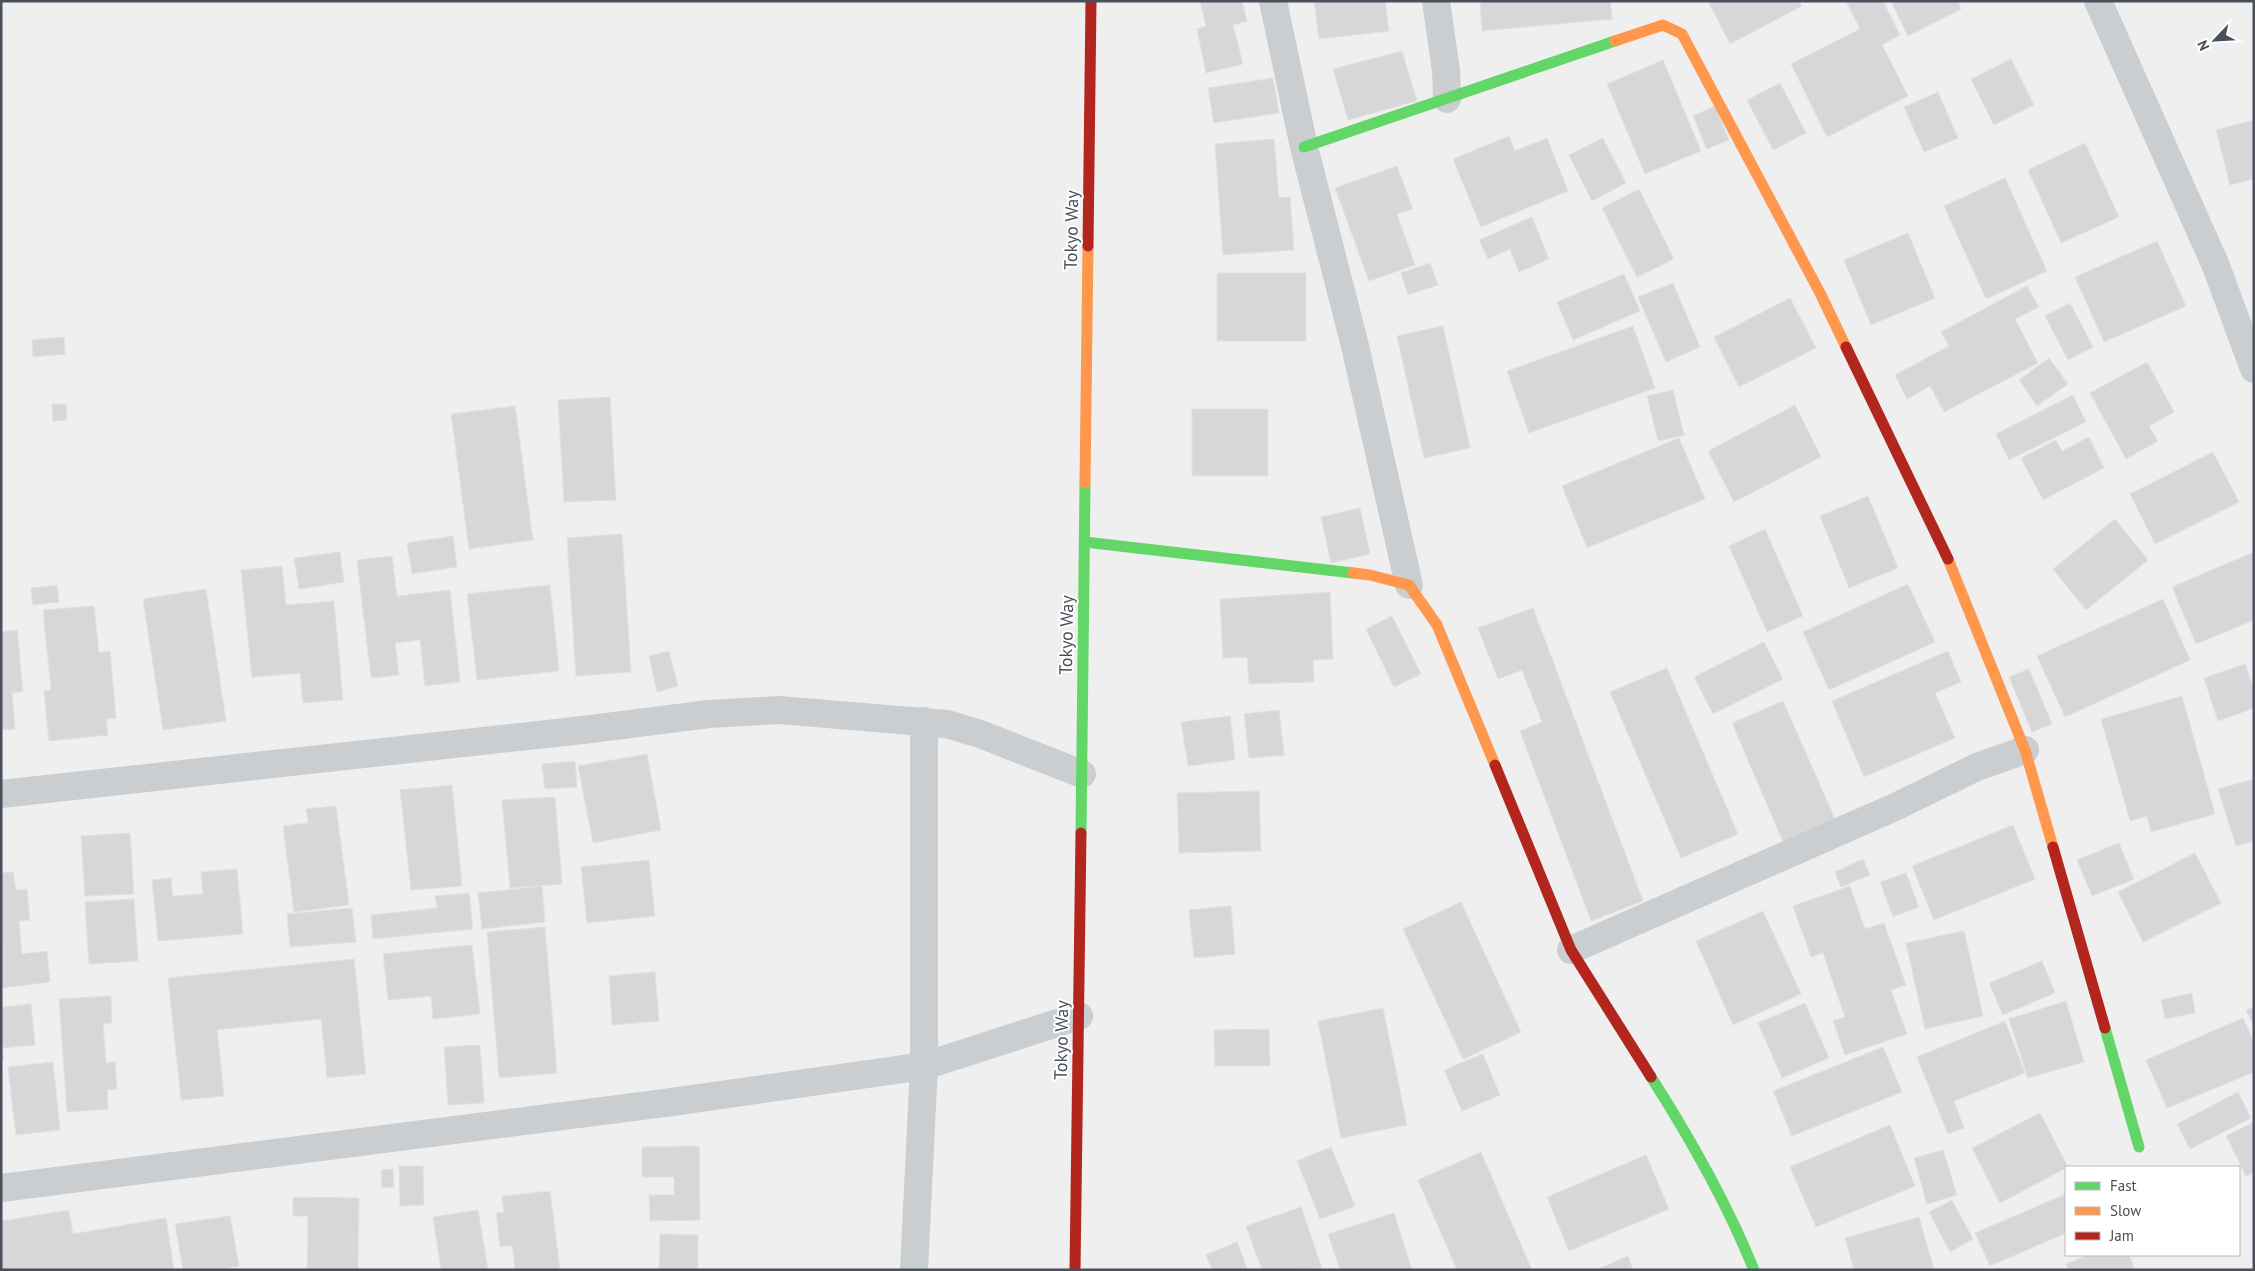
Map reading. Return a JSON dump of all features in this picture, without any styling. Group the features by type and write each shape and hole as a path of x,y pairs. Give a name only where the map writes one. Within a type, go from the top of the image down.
{"street":[{"name":"Tokyo Way","path":"1075,1270 1091,1"},
{"path":"1273,1 1304,147 1355,346 1410,585 1437,625 1572,950 1679,1121 1742,1240 1754,1270"},
{"path":"1436,1 1446,70 1447,99"},
{"path":"2098,1 2216,266 2254,369"},
{"path":"1304,147 1663,25 1682,34 1820,294 1953,569 2025,750 2139,1147"},
{"path":"1085,542 1370,575 1410,585"},
{"path":"1,794 582,730 710,714 779,710 947,724 980,734 1082,774"},
{"path":"914,1270 924,1066 924,721"},
{"path":"1572,950 1894,807 1977,767 2025,750"},
{"path":"1,1188 672,1102 924,1066 1079,1016"}],"building":[{"path":"1200,1 1242,1 1247,21 1233,25 1243,64 1206,73 1197,29 1206,26"},
{"path":"1314,1 1385,1 1389,31 1319,39"},
{"path":"1480,1 1610,1 1612,19 1482,31"},
{"path":"1708,1 1799,1 1802,6 1730,44"},
{"path":"1846,1 1883,1 1900,35 1882,45 1908,96 1827,137 1791,64 1860,29"},
{"path":"1891,1 1958,1 1961,9 1908,36"},
{"path":"1402,51 1417,101 1348,120 1333,69"},
{"path":"2011,59 2034,105 1994,125 1971,79"},
{"path":"1663,60 1701,151 1645,174 1607,84"},
{"path":"1273,78 1279,113 1214,123 1208,88"},
{"path":"1780,83 1806,133 1773,150 1747,100"},
{"path":"1938,92 1958,138 1924,152 1904,107"},
{"path":"1715,106 1729,140 1707,149 1693,116"},
{"path":"2254,120 2254,179 2230,185 2216,130"},
{"path":"1509,136 1515,151 1547,138 1568,191 1481,227 1453,159"},
{"path":"1603,138 1626,183 1592,201 1569,155"},
{"path":"1274,139 1279,198 1290,197 1294,250 1223,255 1215,144"},
{"path":"2085,143 2119,217 2061,243 2028,170"},
{"path":"1397,166 1413,209 1397,214 1415,265 1369,281 1335,188"},
{"path":"2005,178 2047,271 1986,299 1944,206"},
{"path":"1639,189 1674,259 1637,277 1602,208"},
{"path":"1532,217 1549,259 1519,272 1510,249 1488,259 1479,240"},
{"path":"1908,233 1935,298 1871,325 1844,260"},
{"path":"2157,241 2186,306 2104,342 2075,277"},
{"path":"1430,263 1438,285 1408,295 1401,273"},
{"path":"1217,273 1306,273 1306,341 1217,341"},
{"path":"1624,274 1640,311 1573,340 1557,302"},
{"path":"1673,283 1700,347 1666,362 1638,297"},
{"path":"2027,286 2039,307 2015,319 2038,363 1944,412 1930,386 1907,399 1895,375 1949,346 1941,332"},
{"path":"1790,298 1816,348 1739,387 1714,337"},
{"path":"2070,303 2093,347 2068,360 2045,316"},
{"path":"1443,326 1470,448 1424,458 1397,336"},
{"path":"1633,326 1655,388 1529,433 1507,371"},
{"path":"64,337 65,354 33,357 32,340"},
{"path":"2049,358 2068,384 2037,406 2019,380"},
{"path":"2147,362 2174,412 2149,426 2158,441 2126,459 2090,393"},
{"path":"1673,390 1684,435 1658,441 1647,396"},
{"path":"2073,395 2086,422 2009,460 1996,434"},
{"path":"610,397 616,500 564,502 558,400"},
{"path":"52,404 66,404 67,420 53,421"},
{"path":"1795,405 1821,457 1734,502 1708,451"},
{"path":"515,406 533,540 469,549 451,414"},
{"path":"1192,409 1268,409 1268,476 1192,476"},
{"path":"2089,437 2104,468 2043,500 2021,458 2056,440 2062,451"},
{"path":"1679,438 1705,499 1587,548 1562,486"},
{"path":"2213,452 2239,502 2155,544 2130,494"},
{"path":"1868,496 1898,568 1849,588 1820,516"},
{"path":"1360,508 1370,554 1331,563 1321,517"},
{"path":"2115,519 2148,560 2086,610 2053,569"},
{"path":"1765,529 1803,616 1767,632 1729,546"},
{"path":"622,534 631,672 576,676 567,538"},
{"path":"453,536 457,567 412,574 407,543"},
{"path":"340,552 344,582 299,589 294,558"},
{"path":"2254,552 2254,620 2196,644 2172,587"},
{"path":"392,556 397,596 450,590 460,682 425,686 420,640 395,643 399,675 371,678 357,560"},
{"path":"282,566 286,605 334,601 343,700 303,703 300,673 252,677 241,570"},
{"path":"1908,584 1935,642 1829,690 1803,632"},
{"path":"57,585 59,602 33,605 31,588"},
{"path":"550,585 559,671 477,680 467,594"},
{"path":"206,589 226,721 163,730 143,599"},
{"path":"1330,592 1333,659 1313,660 1314,682 1249,684 1247,657 1223,658 1220,599"},
{"path":"2163,599 2190,660 2065,717 2037,656"},
{"path":"94,606 99,653 110,651 116,718 106,719 108,735 49,741 44,691 51,690 43,610"},
{"path":"1533,608 1643,901 1591,921 1520,731 1542,722 1522,670 1498,679 1478,628"},
{"path":"1392,616 1421,674 1394,687 1366,629"},
{"path":"17,630 23,691 12,693 15,729 1,730 1,632"},
{"path":"1764,642 1783,679 1713,714 1694,677"},
{"path":"669,651 678,686 657,692 649,656"},
{"path":"1948,651 1961,682 1935,693 1955,738 1864,777 1832,701"},
{"path":"2245,664 2254,689 2254,708 2218,721 2204,678"},
{"path":"1667,668 1738,834 1681,858 1610,692"},
{"path":"2029,669 2052,724 2032,732 2009,677"},
{"path":"2182,696 2215,814 2151,832 2147,816 2130,821 2101,719"},
{"path":"1783,701 1836,821 1784,844 1732,723"},
{"path":"1279,710 1284,755 1249,758 1244,714"},
{"path":"1230,716 1235,760 1188,766 1181,722"},
{"path":"647,754 661,830 593,843 578,766"},
{"path":"575,761 577,787 545,789 542,764"},
{"path":"2254,779 2254,841 2236,846 2218,789"},
{"path":"452,785 462,886 411,890 400,790"},
{"path":"1259,791 1261,851 1179,853 1177,793"},
{"path":"555,797 562,884 510,888 502,800"},
{"path":"336,806 349,905 294,912 283,826 308,823 306,809"},
{"path":"2013,825 2035,879 1934,920 1912,866"},
{"path":"130,833 134,894 85,896 81,836"},
{"path":"2119,843 2134,879 2092,896 2077,860"},
{"path":"2195,853 2221,903 2143,942 2118,892"},
{"path":"1863,859 1870,875 1841,887 1835,872"},
{"path":"649,860 655,916 587,923 581,867"},
{"path":"237,869 243,934 158,941 152,880 171,878 173,896 203,894 201,872"},
{"path":"13,872 16,890 27,889 30,920 19,921 22,954 47,951 50,982 2,988 1,873"},
{"path":"1906,873 1919,907 1893,917 1880,882"},
{"path":"542,886 545,922 482,929 478,893"},
{"path":"1850,886 1865,929 1884,923 1906,985 1891,990 1907,1034 1845,1055 1833,1021 1845,1017 1823,953 1811,957 1793,906"},
{"path":"469,893 473,929 373,939 371,915 437,908 435,896"},
{"path":"134,899 138,961 89,964 85,902"},
{"path":"1461,902 1521,1032 1463,1059 1403,929"},
{"path":"1231,906 1235,954 1194,958 1189,910"},
{"path":"352,908 356,942 290,947 287,914"},
{"path":"1763,911 1801,994 1733,1025 1696,941"},
{"path":"545,927 557,1073 499,1078 487,932"},
{"path":"1964,931 1983,1016 1925,1029 1906,943"},
{"path":"472,945 480,1014 433,1019 431,996 388,1000 383,954"},
{"path":"354,959 366,1074 327,1078 321,1019 217,1030 224,1096 181,1100 168,978"},
{"path":"2042,961 2055,993 2003,1015 1989,983"},
{"path":"655,972 659,1021 612,1025 609,976"},
{"path":"2192,993 2195,1013 2165,1019 2161,1000"},
{"path":"111,996 112,1023 103,1024 106,1063 115,1062 117,1089 107,1090 108,1109 67,1112 59,999"},
{"path":"2066,1001 2084,1062 2028,1078 2009,1019"},
{"path":"1805,1003 1829,1058 1782,1078 1758,1023"},
{"path":"31,1004 35,1045 2,1048 4,1060 1,1060 1,1007"},
{"path":"2254,1007 2254,1027 2246,1010"},
{"path":"1383,1008 1407,1125 1341,1138 1318,1021"},
{"path":"2243,1018 2254,1042 2254,1072 2167,1108 2146,1060"},
{"path":"2005,1021 2025,1073 1954,1101 1964,1128 1948,1134 1917,1057"},
{"path":"1269,1029 1270,1066 1215,1066 1214,1030"},
{"path":"480,1045 484,1103 448,1105 444,1047"},
{"path":"1883,1047 1902,1092 1792,1136 1773,1091"},
{"path":"1483,1054 1500,1095 1462,1111 1444,1070"},
{"path":"53,1062 60,1130 16,1135 8,1067"},
{"path":"2238,1092 2251,1118 2190,1149 2177,1124"},
{"path":"2040,1113 2067,1166 2000,1203 1972,1148"},
{"path":"2254,1122 2254,1172 2246,1176 2226,1136"},
{"path":"1890,1125 1915,1186 1816,1227 1790,1167"},
{"path":"699,1146 700,1220 650,1221 649,1195 674,1195 674,1177 642,1177 642,1147"},
{"path":"1331,1147 1355,1206 1320,1219 1297,1161"},
{"path":"1943,1150 1957,1195 1927,1204 1914,1158"},
{"path":"1481,1152 1531,1268 1527,1270 1457,1270 1418,1180"},
{"path":"1646,1155 1669,1209 1569,1251 1547,1197"},
{"path":"399,1166 423,1166 424,1205 400,1206"},
{"path":"393,1169 394,1187 382,1188 381,1170"},
{"path":"550,1191 560,1270 515,1270 512,1245 500,1247 496,1213 504,1213 502,1196"},
{"path":"2065,1194 2065,1233 1990,1266 1975,1233"},
{"path":"293,1197 359,1198 358,1270 307,1270 308,1216 293,1216"},
{"path":"1952,1200 1973,1239 1950,1252 1929,1212"},
{"path":"1301,1207 1322,1268 1262,1270 1246,1226"},
{"path":"69,1210 73,1234 166,1218 174,1270 1,1270 1,1221"},
{"path":"478,1210 488,1270 441,1270 433,1217"},
{"path":"1394,1213 1412,1270 1340,1270 1328,1234"},
{"path":"230,1216 239,1266 220,1270 183,1270 175,1224"},
{"path":"1919,1217 1934,1270 1854,1270 1845,1238"},
{"path":"660,1234 698,1235 698,1270 659,1270"},
{"path":"1237,1242 1248,1270 1212,1270 1206,1255"},
{"path":"1628,1256 1633,1270 1596,1270"},
{"path":"2086,1256 2129,1256 2135,1270 2069,1270 2066,1264"}],"traffic: fast":[{"path":"1304,147 1615,41"},
{"path":"1081,833 1085,483"},
{"path":"1085,542 1353,573"},
{"path":"2105,1028 2139,1147"},
{"path":"1651,1077 1707,1171 1732,1220 1754,1270"}],"traffic: slow":[{"path":"1615,41 1663,25 1682,34 1820,293 1846,347"},
{"path":"1085,483 1088,246"},
{"path":"1948,559 2025,750 2053,847"},
{"path":"1353,573 1370,575 1409,585 1437,625 1495,765"}],"traffic: jam":[{"path":"1088,246 1091,1"},
{"path":"1846,347 1948,559"},
{"path":"1495,765 1571,950 1651,1077"},
{"path":"1075,1270 1081,833"},
{"path":"2053,847 2105,1028"}]}
